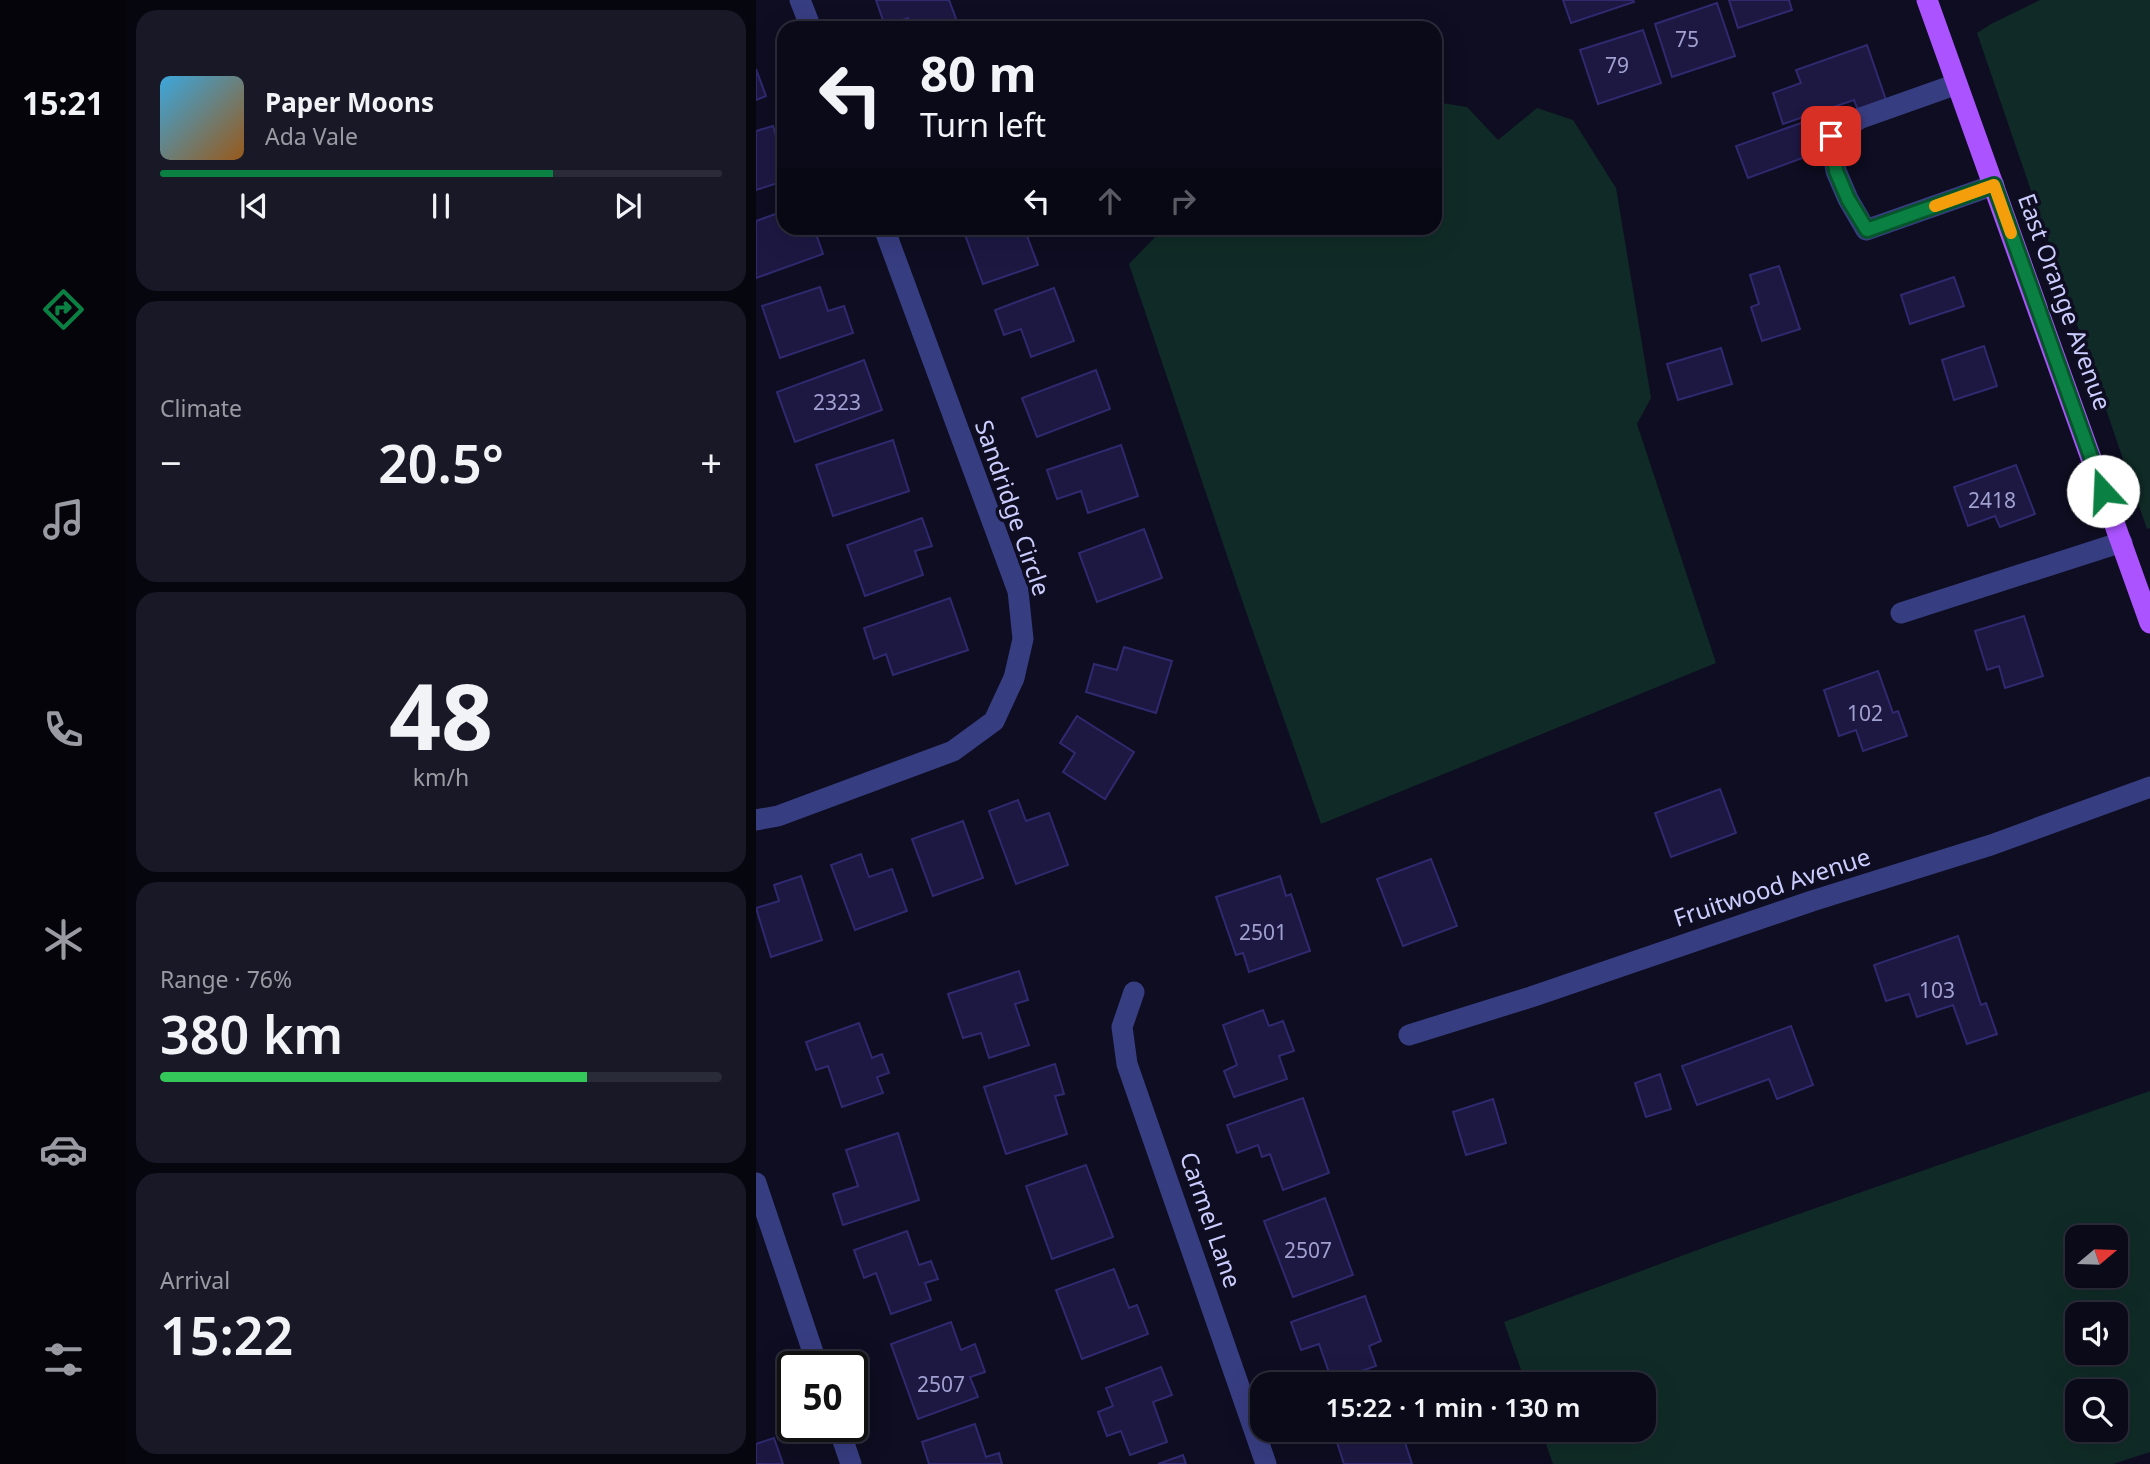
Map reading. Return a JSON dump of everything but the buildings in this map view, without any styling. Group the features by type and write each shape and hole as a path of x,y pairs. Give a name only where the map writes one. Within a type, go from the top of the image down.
{"main road":[{"name":"East Orange Avenue","path":"1927,0 2150,623"}],"street":[{"path":"800,0 808,21"},
{"path":"1957,84 1861,118 1831,136 1836,171 1848,199 1867,230 1994,185"},
{"name":"Sandridge Circle","path":"756,820 778,816 953,751 994,721 1014,678 1023,639 1018,591 887,235"},
{"path":"1900,613 2122,542"},
{"name":"Fruitwood Avenue","path":"1409,1035 1531,997 1812,901 1992,845 2150,787"},
{"name":"Carmel Lane","path":"1135,992 1122,1027 1127,1064 1266,1464"},
{"path":"756,1184 813,1351"},
{"path":"843,1442 851,1464"}],"green space":[{"path":"2040,0 2150,0 2150,528 2147,529 1977,33"},
{"path":"1442,103 1467,107 1498,140 1537,108 1573,120 1616,188 1651,398 1637,424 1716,663 1321,824 1244,606 1129,264 1157,235 1442,235"},
{"path":"2150,1091 2150,1452 2113,1464 1553,1464 1545,1442 1656,1442 1656,1372 1522,1372 1504,1322 1719,1242"}],"slow traffic":[{"path":"1935,206 1994,185 2011,233"}],"route":[{"path":"1831,136 1836,171 1848,199 1867,230 1994,185 2103,491"}]}
